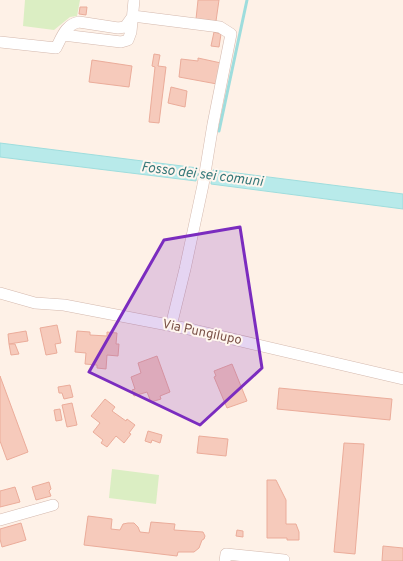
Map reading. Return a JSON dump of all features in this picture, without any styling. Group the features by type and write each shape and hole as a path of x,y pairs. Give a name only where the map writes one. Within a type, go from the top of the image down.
{"street":[{"path":"0,42 56,48 67,28 72,24 79,22 118,28 125,26 133,16 134,0"},
{"path":"133,16 220,27 231,34 213,124 203,185 171,326"},
{"name":"Via Pungilupo","path":"0,293 35,303 64,305 171,326 403,379"},
{"path":"0,520 53,505"},
{"path":"225,561 226,554 284,561"}],"highlighted area":[{"path":"240,227 262,368 200,425 89,372 164,240"}],"green space":[{"path":"25,0 80,0 77,16 70,17 54,30 23,26"},
{"path":"112,469 159,475 156,504 109,498"}],"water":[{"path":"0,143 198,168 196,181 0,157"},
{"path":"213,170 403,194 403,209 211,184"}],"building":[{"path":"198,0 219,0 216,21 196,19"},
{"path":"80,7 87,7 86,15 79,14"},
{"path":"214,32 221,34 219,47 211,46"},
{"path":"154,54 160,55 158,66 166,67 159,123 149,122 155,67 152,66"},
{"path":"198,58 221,63 217,84 179,77 181,59 198,61"},
{"path":"92,60 132,66 129,87 89,82"},
{"path":"171,87 187,91 185,107 168,103"},
{"path":"57,325 61,343 55,344 57,353 46,355 40,328"},
{"path":"26,331 28,341 9,344 8,334"},
{"path":"77,331 90,332 90,335 107,336 107,332 117,333 116,344 119,344 118,356 107,355 106,369 97,368 97,365 85,364 86,353 75,352"},
{"path":"9,344 15,344 19,354 11,355"},
{"path":"157,356 170,392 160,396 161,399 151,402 147,392 134,396 132,390 135,389 131,377 141,373 138,363"},
{"path":"232,364 247,401 227,408 214,377 216,376 214,371"},
{"path":"0,376 28,452 7,460 0,441"},
{"path":"70,385 73,397 64,399 62,393 59,393 58,387"},
{"path":"279,388 392,399 390,420 277,409"},
{"path":"105,399 115,407 112,411 126,421 127,419 135,425 129,433 131,434 124,443 116,436 107,447 101,443 103,440 93,432 100,423 91,416"},
{"path":"72,403 77,425 67,427 62,405"},
{"path":"60,409 62,420 56,421 54,410"},
{"path":"148,431 162,435 160,443 152,440 151,443 145,441"},
{"path":"199,436 228,439 226,456 197,453"},
{"path":"344,443 364,444 355,554 334,552"},
{"path":"267,480 276,480 286,500 286,524 296,524 299,532 299,540 287,540 287,538 267,538"},
{"path":"49,482 51,489 49,491 51,496 36,500 32,487"},
{"path":"15,487 20,502 0,507 0,491"},
{"path":"88,516 112,519 111,529 120,530 123,524 134,523 140,532 149,533 151,522 175,524 174,530 203,532 205,536 199,548 194,552 178,552 177,556 84,545"},
{"path":"21,523 26,540 2,547 0,529"},
{"path":"237,530 243,531 243,537 236,536"},
{"path":"383,546 403,548 403,561 382,561"}],"waterway":[{"path":"219,131 247,0"},
{"name":"Fosso dei sei comuni","path":"193,174 215,177"}]}
